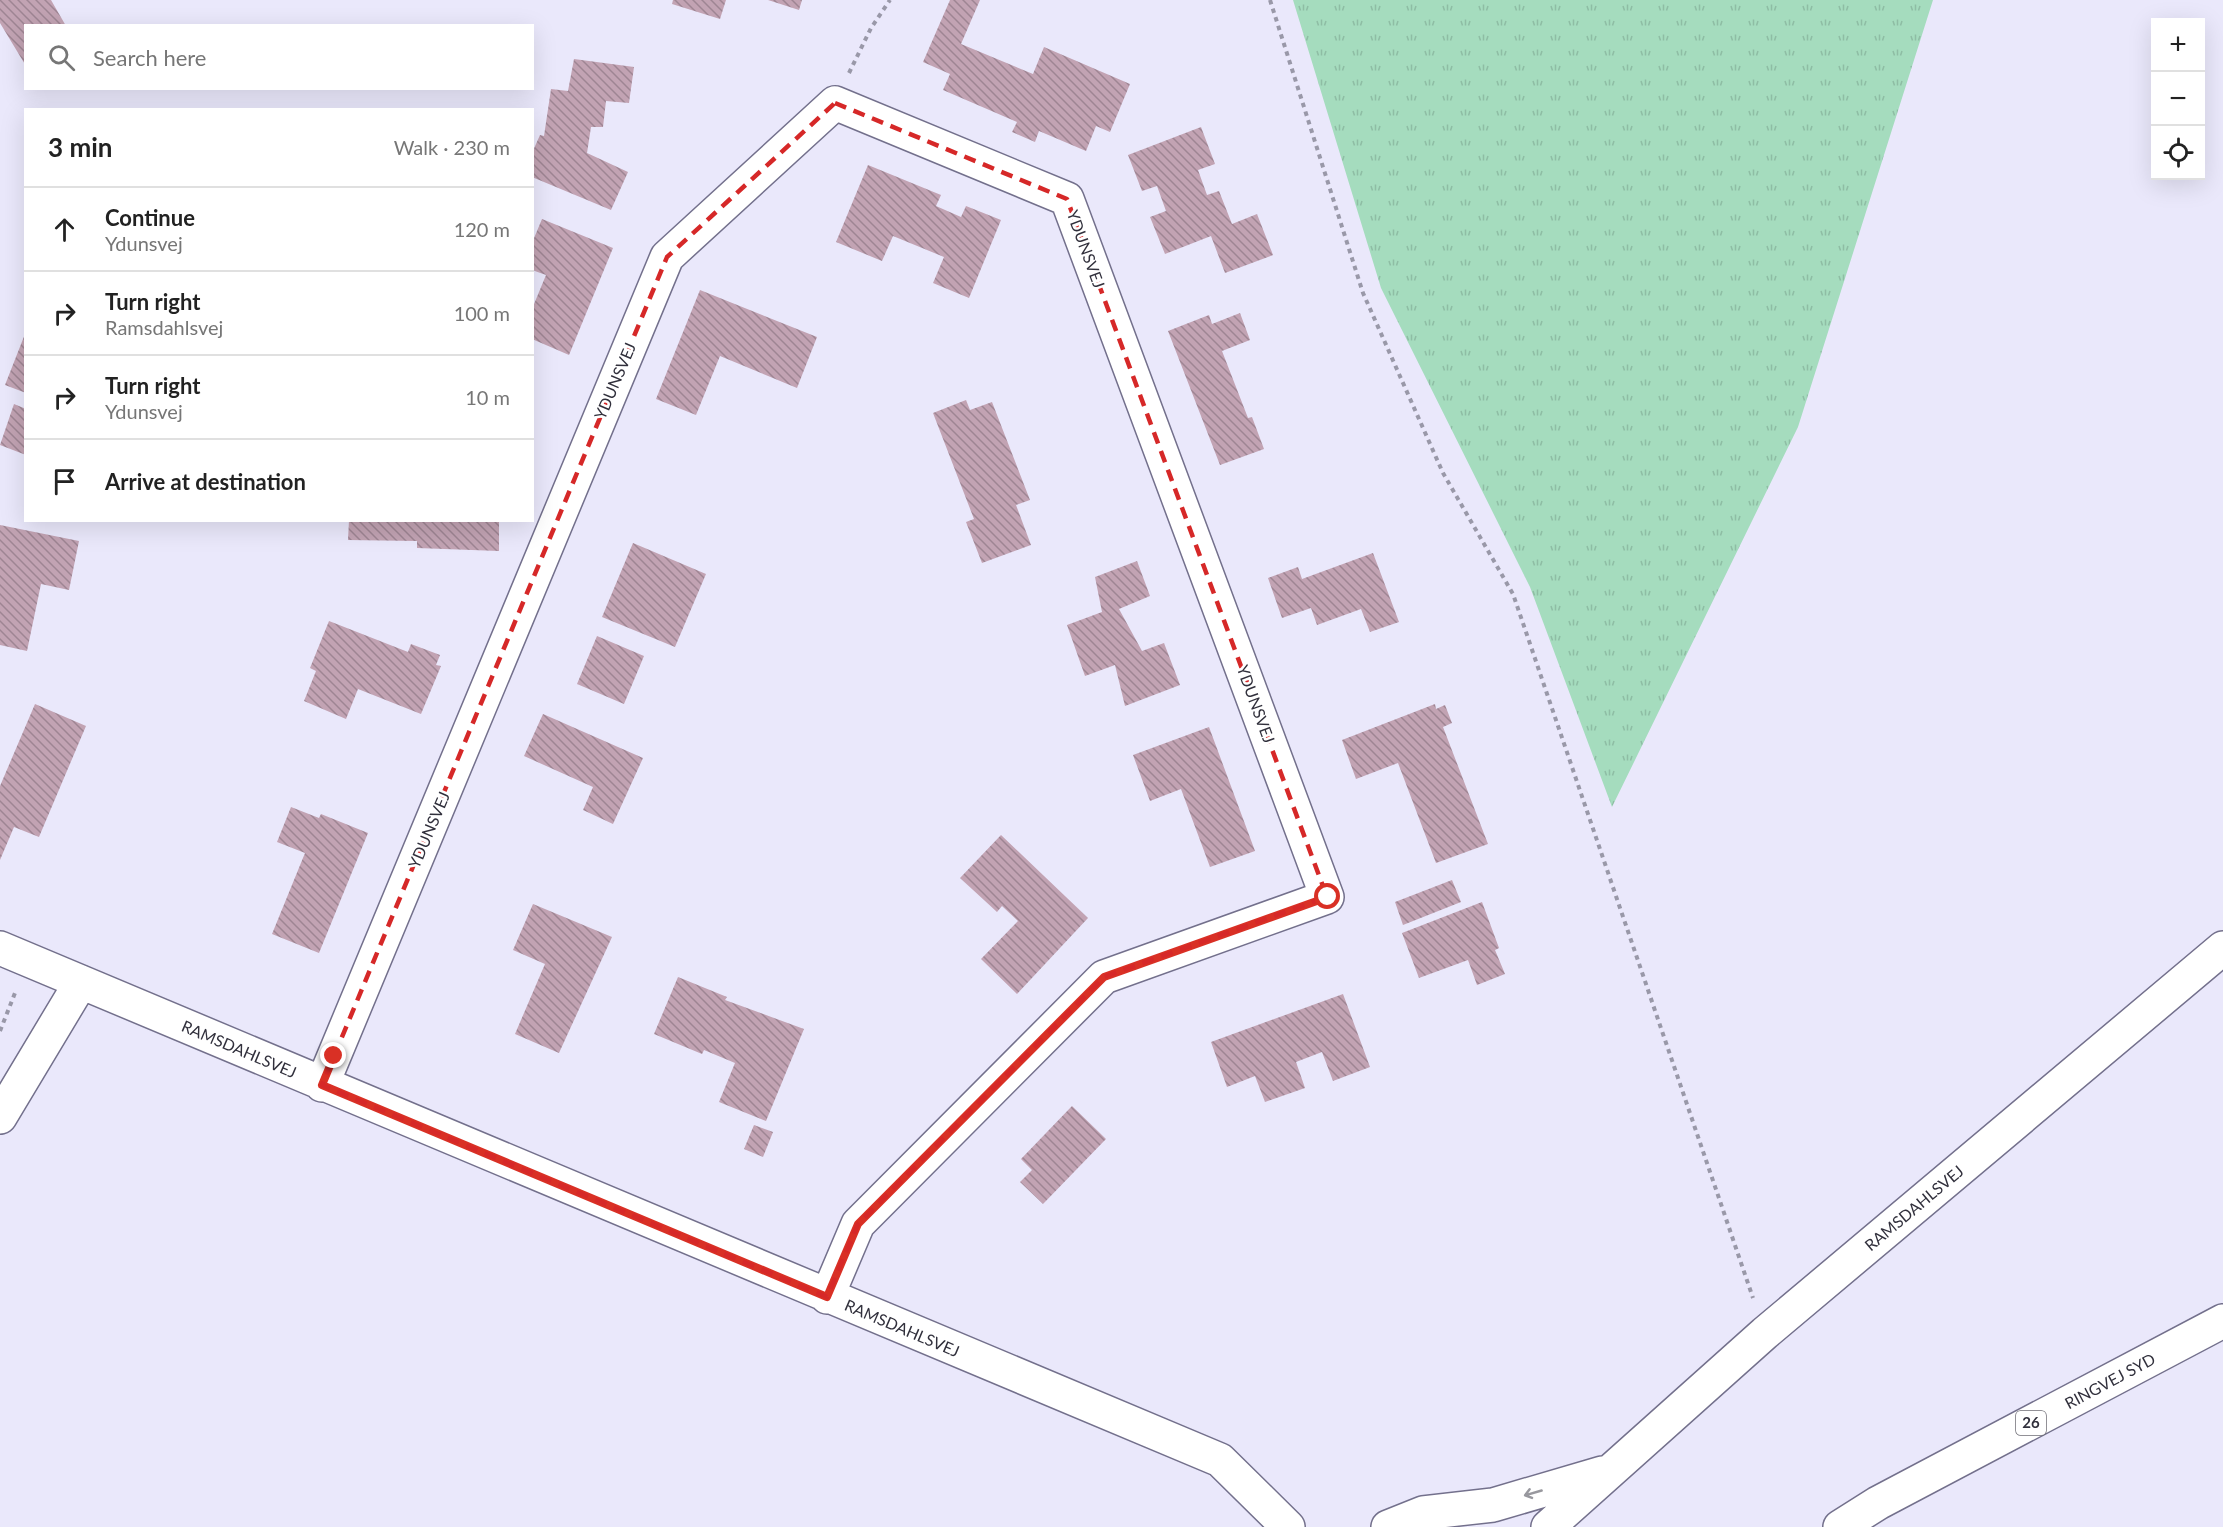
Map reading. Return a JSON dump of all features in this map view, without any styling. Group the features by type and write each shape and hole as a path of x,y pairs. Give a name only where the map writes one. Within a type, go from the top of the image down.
{"street":[{"name":"YDUNSVEJ","path":"322,1085 667,257 835,103 1067,200 1328,897 1104,977 858,1224 827,1297"},
{"name":"RAMSDAHLSVEJ","path":"0,948 1220,1460 1288,1527"},
{"name":"RAMSDAHLSVEJ","path":"1548,1527 1765,1333 2223,948"},
{"path":"0,1118 81,982"},
{"name":"RINGVEJ SYD","path":"1840,1527 1878,1503 2223,1321"},
{"name":"RAMSDAHLSVEJ","path":"1388,1527 1423,1513 1493,1505 1610,1471"}],"path":[{"path":"835,103 871,28 890,0"},
{"path":"1270,0 1363,293 1443,473 1513,594 1765,1333"}],"highlighted area":[{"path":"835,103 1067,199 1327,897 1104,977 858,1224 827,1297 322,1085 667,257"}],"green space":[{"path":"1293,0 1933,0 1798,427 1612,807 1530,587 1381,288"}],"building":[{"path":"0,0 51,0 65,24 24,24 24,63 0,23"},
{"path":"673,0 726,0 720,19 672,4"},
{"path":"768,0 802,0 799,10"},
{"path":"950,0 980,0 961,44 1033,74 1044,47 1130,84 1110,132 1096,126 1086,151 1039,131 1035,142 1012,132 1017,122 943,90 950,74 923,62"},
{"path":"574,59 634,67 629,103 606,101 603,127 591,127 587,153 628,172 611,210 534,178 534,148 540,135 544,136 551,89 568,91"},
{"path":"1201,127 1215,164 1198,170 1207,195 1219,191 1232,224 1257,214 1273,255 1225,273 1211,236 1165,254 1150,217 1166,211 1157,186 1142,191 1128,155"},
{"path":"868,165 941,195 936,206 961,217 966,206 1001,220 969,298 933,283 944,257 893,236 882,261 836,242"},
{"path":"542,219 613,248 569,355 534,340 534,304 546,275 534,271 534,238"},
{"path":"700,290 817,337 797,388 720,356 696,415 656,399"},
{"path":"1240,313 1250,340 1222,351 1248,418 1252,417 1264,449 1220,465 1168,331 1209,315 1212,324"},
{"path":"24,337 24,392 5,385"},
{"path":"966,400 970,410 992,402 1030,500 1016,505 1031,545 982,563 966,522 974,519 933,413"},
{"path":"14,404 24,408 24,454 0,445"},
{"path":"349,522 499,522 499,551 417,548 417,541 348,540"},
{"path":"0,525 79,541 69,590 41,584 27,651 0,645"},
{"path":"633,543 706,574 675,647 602,617"},
{"path":"1373,553 1399,622 1370,632 1361,609 1317,625 1311,608 1282,618 1268,578 1298,567 1302,579"},
{"path":"1137,561 1150,596 1119,609 1142,651 1164,643 1180,685 1125,706 1115,665 1085,676 1067,625 1102,612 1095,577"},
{"path":"329,621 408,652 411,644 440,655 436,665 441,666 421,714 358,689 346,719 304,701 316,671 310,668"},
{"path":"597,636 644,656 624,704 577,684"},
{"path":"35,704 86,726 39,837 14,827 0,860 0,786"},
{"path":"1435,704 1436,709 1445,705 1452,723 1443,727 1488,844 1436,863 1398,763 1356,779 1342,740"},
{"path":"543,714 643,758 613,824 583,810 593,787 524,756"},
{"path":"1209,727 1255,851 1210,867 1181,789 1150,801 1133,755"},
{"path":"291,807 319,818 321,814 368,833 319,953 272,934 305,853 277,842"},
{"path":"1001,835 1088,918 1017,994 981,959 1018,921 1002,906 997,912 960,878"},
{"path":"1452,880 1461,902 1403,925 1395,902"},
{"path":"1482,902 1499,948 1495,950 1505,974 1477,985 1468,960 1419,978 1402,933"},
{"path":"533,904 612,937 559,1053 515,1034 545,964 513,950"},
{"path":"678,977 727,997 725,1000 804,1029 766,1121 719,1102 735,1063 704,1050 702,1054 654,1034"},
{"path":"1343,994 1370,1067 1333,1081 1322,1052 1296,1062 1305,1088 1265,1102 1255,1076 1227,1087 1211,1042"},
{"path":"1072,1106 1106,1139 1043,1204 1020,1182 1032,1170 1021,1159"},
{"path":"754,1125 773,1132 763,1157 744,1149"}],"route":[{"path":"334,1056 322,1085 827,1297 858,1224 1104,977 1328,897"}]}
